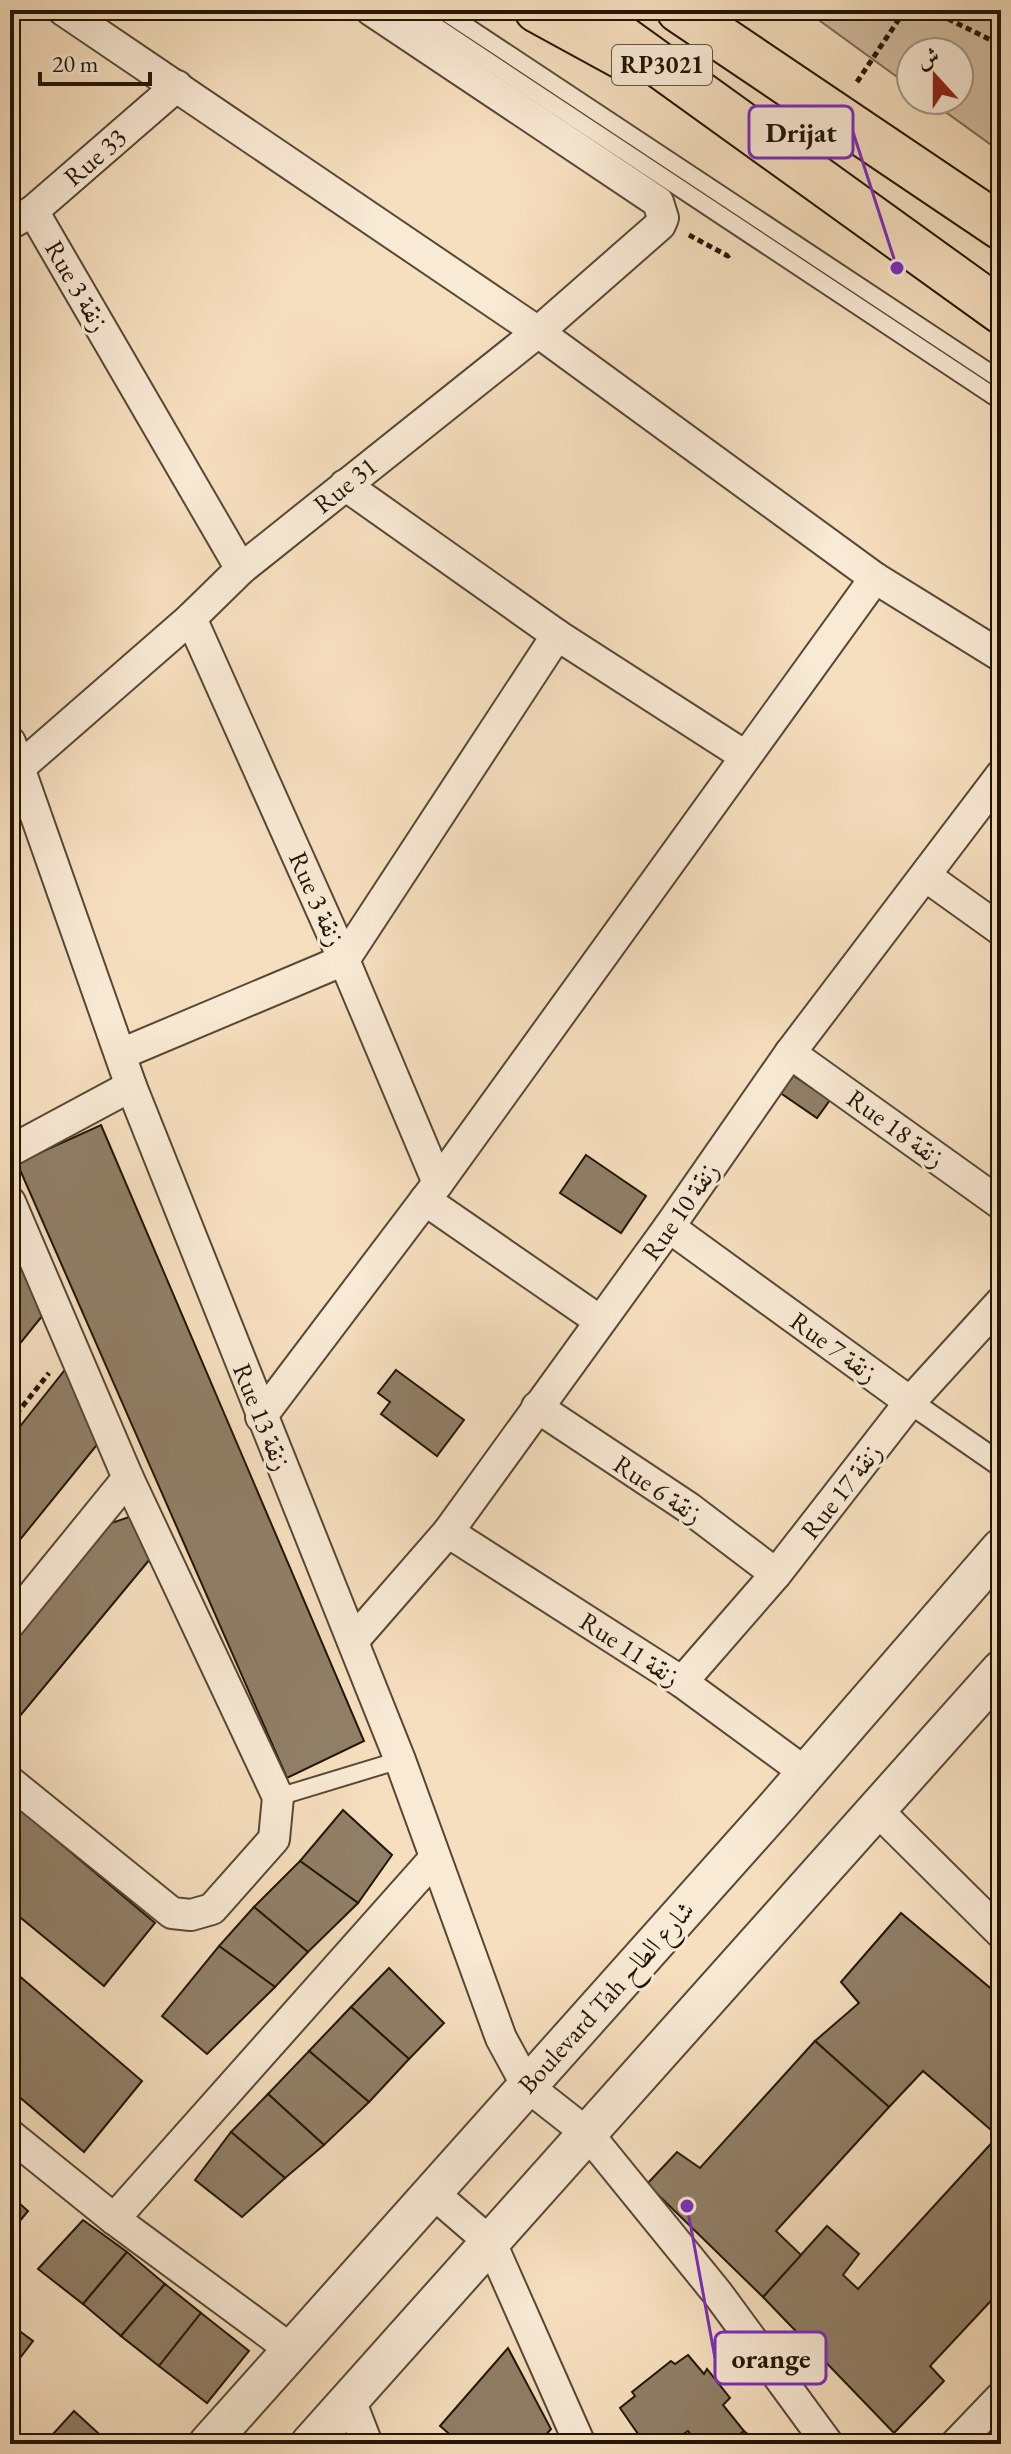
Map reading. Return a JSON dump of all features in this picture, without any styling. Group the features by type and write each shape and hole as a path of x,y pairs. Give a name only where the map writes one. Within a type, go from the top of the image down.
{"main road":[{"path":"537,10 742,121"},
{"name":"RP3021","path":"583,10 742,121 1001,311"},
{"name":"RP3021","path":"679,10 1001,227"}],"street":[{"path":"63,10 538,332 875,578 1001,656"},
{"name":"Rue 31","path":"14,755 191,618 241,569 538,332 655,231 663,218 658,202 371,10"},
{"name":"Rue 33","path":"22,217 177,86"},
{"name":"Rue 3 زنقة","path":"22,217 241,569"},
{"path":"345,485 557,635 745,756"},
{"path":"261,1417 432,1192 875,578"},
{"name":"Rue 3 زنقة","path":"191,618 344,960 432,1192"},
{"path":"121,1054 344,960 557,635"},
{"name":"Rue 13 زنقة","path":"14,755 131,1086 400,1760 501,2038 527,2086"},
{"name":"Rue 10 زنقة","path":"353,1641 448,1532 669,1227 790,1053 927,877 1001,775"},
{"path":"927,877 1001,930"},
{"name":"Rue 18 زنقة","path":"790,1053 1001,1204"},
{"path":"10,1151 131,1086"},
{"path":"432,1192 600,1321"},
{"path":"10,1202 128,1478 278,1797 274,1839 212,1909 191,1915 172,1913 10,1782"},
{"name":"Rue 7 زنقة","path":"669,1227 1001,1465"},
{"name":"Rue 17 زنقة","path":"682,1682 776,1574 910,1402 1001,1302"},
{"name":"Rue 6 زنقة","path":"537,1407 689,1508 776,1574"},
{"path":"10,1623 128,1478"},
{"name":"Rue 11 زنقة","path":"448,1532 682,1682 806,1773"},
{"name":"Boulevard Tah شارع الطاح","path":"208,2444 806,1773 1001,1548"},
{"path":"310,2444 1001,1670"},
{"path":"878,1811 1001,1933"},
{"path":"114,2219 434,1859"},
{"path":"527,2086 588,2134 718,2294 828,2444"},
{"path":"10,2135 114,2219 293,2351"},
{"path":"433,2193 491,2243 580,2444"},
{"path":"956,2444 1001,2397"},
{"path":"350,2400 367,2444"}],"lane":[{"path":"411,10 1001,401"},
{"path":"442,10 1001,380"},
{"path":"278,1797 400,1760"}],"path":[{"path":"837,117 905,10"},
{"path":"930,10 1001,45"},
{"path":"10,1422 71,1345"}],"shaded area":[{"path":"805,10 1001,10 1001,152 951,116 975,116 975,36 895,36 895,75"}],"building":[{"path":"791,1074 830,1100 817,1118 779,1092"},
{"path":"101,1125 364,1741 287,1778 17,1163"},
{"path":"586,1155 646,1196 621,1233 560,1193"},
{"path":"10,1266 32,1275 47,1310 10,1356"},
{"path":"68,1366 100,1441 10,1552 10,1439"},
{"path":"396,1370 464,1420 437,1456 381,1414 390,1402 378,1393"},
{"path":"138,1514 155,1553 10,1728 10,1633 97,1528"},
{"path":"10,1801 155,1923 104,1986 10,1909"},
{"path":"343,1810 392,1855 358,1903 300,1861"},
{"path":"300,1861 358,1903 308,1952 254,1907"},
{"path":"254,1907 308,1952 275,1987 219,1946"},
{"path":"901,1913 1001,1997 1001,2290 930,2366 944,2381 894,2433 763,2297 827,2226 859,2254 843,2275 858,2289 998,2136 923,2071 889,2107 815,2041 859,2003 841,1982"},
{"path":"219,1946 275,1987 207,2054 162,2016"},
{"path":"10,1968 142,2081 84,2152 10,2089"},
{"path":"389,1968 444,2023 409,2059 351,2007"},
{"path":"351,2007 409,2059 369,2102 309,2051"},
{"path":"815,2041 889,2107 776,2231 801,2255 763,2297 647,2184 677,2152 700,2168"},
{"path":"309,2051 369,2102 324,2145 268,2094"},
{"path":"268,2094 324,2145 285,2178 231,2132"},
{"path":"231,2132 285,2178 242,2217 195,2180"},
{"path":"10,2195 28,2211 10,2233"},
{"path":"83,2220 127,2252 83,2304 38,2269"},
{"path":"127,2252 165,2284 121,2336 83,2304"},
{"path":"165,2284 201,2313 159,2366 121,2336"},
{"path":"201,2313 249,2351 207,2403 159,2366"},
{"path":"10,2324 33,2341 10,2371"},
{"path":"508,2348 551,2429 538,2444 461,2444 440,2426"},
{"path":"688,2355 704,2374 707,2369 730,2398 723,2405 744,2431 728,2444 699,2444 688,2431 668,2444 645,2444 620,2408 635,2396 632,2392 671,2361 675,2364"},
{"path":"74,2411 110,2444 44,2444"},
{"path":"744,2431 760,2444 728,2444"}],"place":[{"name":"Drijat","path":"897,268"},
{"name":"orange","path":"687,2206"}]}
